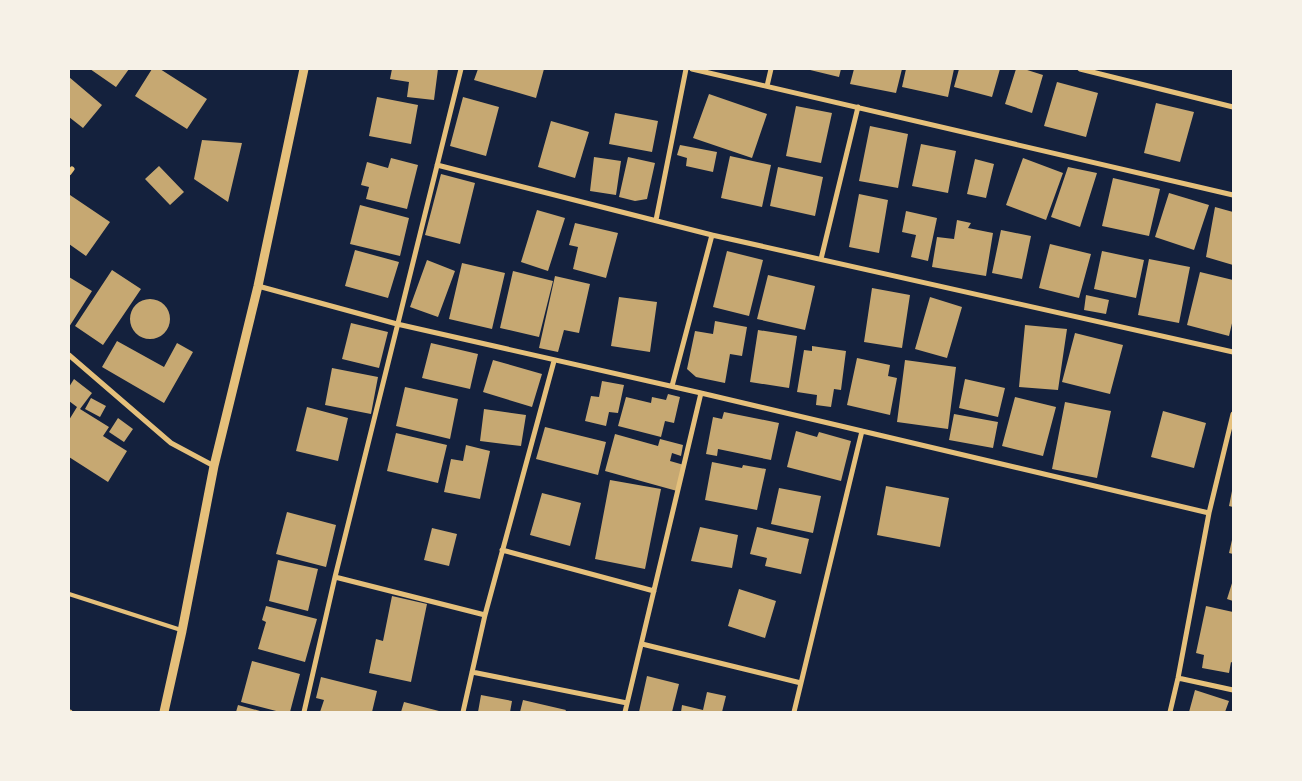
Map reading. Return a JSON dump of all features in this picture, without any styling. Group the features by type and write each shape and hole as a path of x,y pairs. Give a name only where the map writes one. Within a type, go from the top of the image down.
{"street":[{"path":"164,712 182,631 214,466 258,286 304,69"},
{"path":"304,712 335,577 461,69"},
{"path":"656,220 686,69"},
{"path":"692,69 1233,195"},
{"path":"767,86 771,69"},
{"path":"1080,69 1233,107"},
{"path":"822,259 858,107"},
{"path":"438,165 712,234 1233,352"},
{"path":"672,386 712,234"},
{"path":"258,286 397,324 554,361 672,386 1209,513"},
{"path":"69,355 171,444 214,466"},
{"path":"463,712 485,615 554,361"},
{"path":"625,712 701,393"},
{"path":"1170,712 1209,513 1233,414"},
{"path":"794,712 862,431"},
{"path":"502,550 654,591"},
{"path":"335,577 485,615"},
{"path":"642,644 801,683"},
{"path":"472,672 627,703"},
{"path":"1178,678 1233,690"}],"lane":[{"path":"69,594 182,631"}],"building":[{"path":"90,69 129,69 116,87"},
{"path":"152,69 160,69 207,99 187,129 135,96"},
{"path":"392,69 438,69 434,100 407,97 409,82 390,79"},
{"path":"478,69 544,69 536,98 474,80"},
{"path":"806,69 841,69 839,77"},
{"path":"854,69 902,69 896,93 850,84"},
{"path":"906,69 954,69 948,97 902,87"},
{"path":"959,69 1000,69 992,97 954,87"},
{"path":"1016,69 1024,69 1043,75 1032,113 1005,104"},
{"path":"69,77 102,105 83,128 69,117"},
{"path":"1057,82 1098,93 1086,137 1044,126"},
{"path":"709,94 767,114 752,158 693,138"},
{"path":"377,97 418,105 411,144 369,136"},
{"path":"463,97 499,107 486,156 450,146"},
{"path":"1156,103 1194,112 1180,162 1144,153"},
{"path":"796,106 832,113 821,163 786,156"},
{"path":"615,113 658,121 652,152 609,144"},
{"path":"551,121 589,132 575,178 538,167"},
{"path":"870,126 908,134 898,188 859,181"},
{"path":"202,140 242,143 228,202 194,179"},
{"path":"921,144 956,151 948,193 912,186"},
{"path":"680,145 717,152 713,172 686,166 687,158 677,155"},
{"path":"730,156 771,165 762,207 721,198"},
{"path":"594,157 621,161 616,195 590,191"},
{"path":"628,157 655,163 647,199 635,201 619,197"},
{"path":"391,158 418,165 407,209 366,199 369,187 361,185 367,162 388,168"},
{"path":"1023,158 1063,173 1046,220 1006,205"},
{"path":"975,159 994,164 986,198 967,194"},
{"path":"159,166 184,192 170,205 145,179"},
{"path":"778,167 823,177 815,216 770,206"},
{"path":"1068,167 1097,173 1080,227 1051,217"},
{"path":"441,174 475,183 460,244 425,235"},
{"path":"1113,178 1160,189 1149,236 1102,226"},
{"path":"1169,193 1209,205 1194,250 1155,237"},
{"path":"859,194 888,200 879,253 849,247"},
{"path":"70,195 110,222 86,256 69,244"},
{"path":"360,205 409,218 400,256 350,244"},
{"path":"1215,207 1233,212 1233,265 1206,257"},
{"path":"537,210 565,218 548,271 521,262"},
{"path":"906,211 937,218 928,261 911,257 916,235 902,232"},
{"path":"957,220 971,223 968,228 993,233 986,276 932,267 937,237 954,239"},
{"path":"575,223 618,233 606,278 573,269 578,247 569,245"},
{"path":"1001,230 1031,236 1022,279 992,273"},
{"path":"1050,244 1091,254 1079,298 1039,288"},
{"path":"355,250 399,262 388,298 345,286"},
{"path":"727,251 763,260 749,316 713,307"},
{"path":"1102,251 1144,260 1136,298 1094,289"},
{"path":"1149,259 1190,267 1179,323 1138,315"},
{"path":"427,260 455,271 438,317 410,307"},
{"path":"462,263 505,273 492,329 449,319"},
{"path":"112,270 141,289 103,345 75,326"},
{"path":"513,271 553,281 539,337 500,328"},
{"path":"1200,272 1233,280 1233,319 1229,336 1187,325"},
{"path":"768,275 815,286 805,330 757,319"},
{"path":"555,276 590,284 579,333 564,330 558,352 539,348"},
{"path":"69,277 92,291 69,327"},
{"path":"872,288 910,295 902,348 864,342"},
{"path":"1086,295 1109,300 1106,314 1084,310"},
{"path":"619,297 657,302 650,352 611,346"},
{"path":"930,297 962,307 947,358 915,349"},
{"path":"154,299 161,302 167,308 170,319 169,327 161,336 154,339 146,339 139,336 131,327 130,315 133,308 142,300"},
{"path":"715,321 747,327 742,356 730,354 725,383 696,377 687,369 695,331 713,334"},
{"path":"351,323 388,332 379,368 342,359"},
{"path":"1025,325 1067,329 1058,390 1019,387"},
{"path":"758,330 797,336 789,388 750,382"},
{"path":"1075,333 1123,345 1110,394 1062,382"},
{"path":"117,341 164,367 177,343 193,352 164,403 102,367"},
{"path":"431,343 478,354 470,389 422,378"},
{"path":"812,346 846,351 841,390 834,389 831,407 816,405 817,395 797,392 804,350 812,351"},
{"path":"857,358 890,365 888,376 897,378 890,415 847,405"},
{"path":"493,360 542,374 532,407 483,392"},
{"path":"905,360 956,367 948,429 897,422"},
{"path":"332,368 378,377 371,414 325,405"},
{"path":"74,379 92,393 80,409 109,427 103,436 127,451 108,482 69,457 69,420 77,407 69,401 69,387"},
{"path":"965,379 1005,388 998,417 959,408"},
{"path":"602,381 624,385 618,413 609,412 606,426 585,421 591,396 599,397"},
{"path":"405,387 458,399 450,439 396,426"},
{"path":"668,394 680,397 674,423 665,421 661,437 618,426 626,397 651,403 652,397 666,400"},
{"path":"1015,397 1056,407 1043,456 1002,446"},
{"path":"91,398 106,406 100,417 85,409"},
{"path":"1065,402 1111,411 1097,478 1052,469"},
{"path":"307,407 348,418 338,461 296,451"},
{"path":"484,409 526,415 521,446 480,441"},
{"path":"1163,411 1206,423 1194,468 1151,457"},
{"path":"724,412 779,423 771,460 718,449 717,456 706,454 713,417 722,419"},
{"path":"954,414 998,422 993,448 949,440"},
{"path":"118,418 133,429 124,442 109,432"},
{"path":"545,427 606,442 598,475 536,459"},
{"path":"796,431 817,437 819,432 851,441 841,481 787,467"},
{"path":"396,433 447,445 438,483 387,471"},
{"path":"615,434 658,446 660,439 683,445 681,456 672,453 670,461 684,465 677,491 605,471"},
{"path":"466,445 490,451 480,499 444,492 451,459 463,461"},
{"path":"712,462 742,468 743,465 766,469 757,510 705,500"},
{"path":"610,480 661,489 645,569 595,559"},
{"path":"886,486 949,498 940,547 877,535"},
{"path":"779,488 821,496 813,533 771,524"},
{"path":"1233,492 1233,507 1229,506"},
{"path":"542,493 581,503 570,546 530,535"},
{"path":"287,512 336,525 326,567 276,554"},
{"path":"700,527 738,535 732,568 691,561"},
{"path":"757,527 809,539 801,574 765,566 767,558 750,554"},
{"path":"432,528 457,534 449,566 424,560"},
{"path":"1233,540 1233,554 1229,553"},
{"path":"278,560 318,569 308,611 269,601"},
{"path":"1233,580 1233,601 1227,599"},
{"path":"739,589 776,601 765,638 728,626"},
{"path":"392,596 427,604 411,682 369,673 376,639 383,641"},
{"path":"266,606 317,619 305,662 258,649 266,622 262,620"},
{"path":"1206,606 1233,612 1233,663 1231,662 1229,673 1202,668 1204,655 1196,653"},
{"path":"252,661 300,674 290,712 280,712 241,702"},
{"path":"647,676 679,684 672,712 639,712"},
{"path":"321,677 377,691 372,712 320,712 324,700 316,698"},
{"path":"1195,690 1229,701 1225,712 1189,712"},
{"path":"707,692 726,696 722,712 681,712 682,705 703,710"},
{"path":"481,695 512,701 510,712 478,712"},
{"path":"523,700 566,710 565,712 520,712"},
{"path":"404,702 439,711 439,712 401,712"},
{"path":"238,705 260,711 260,712 236,712"}]}
